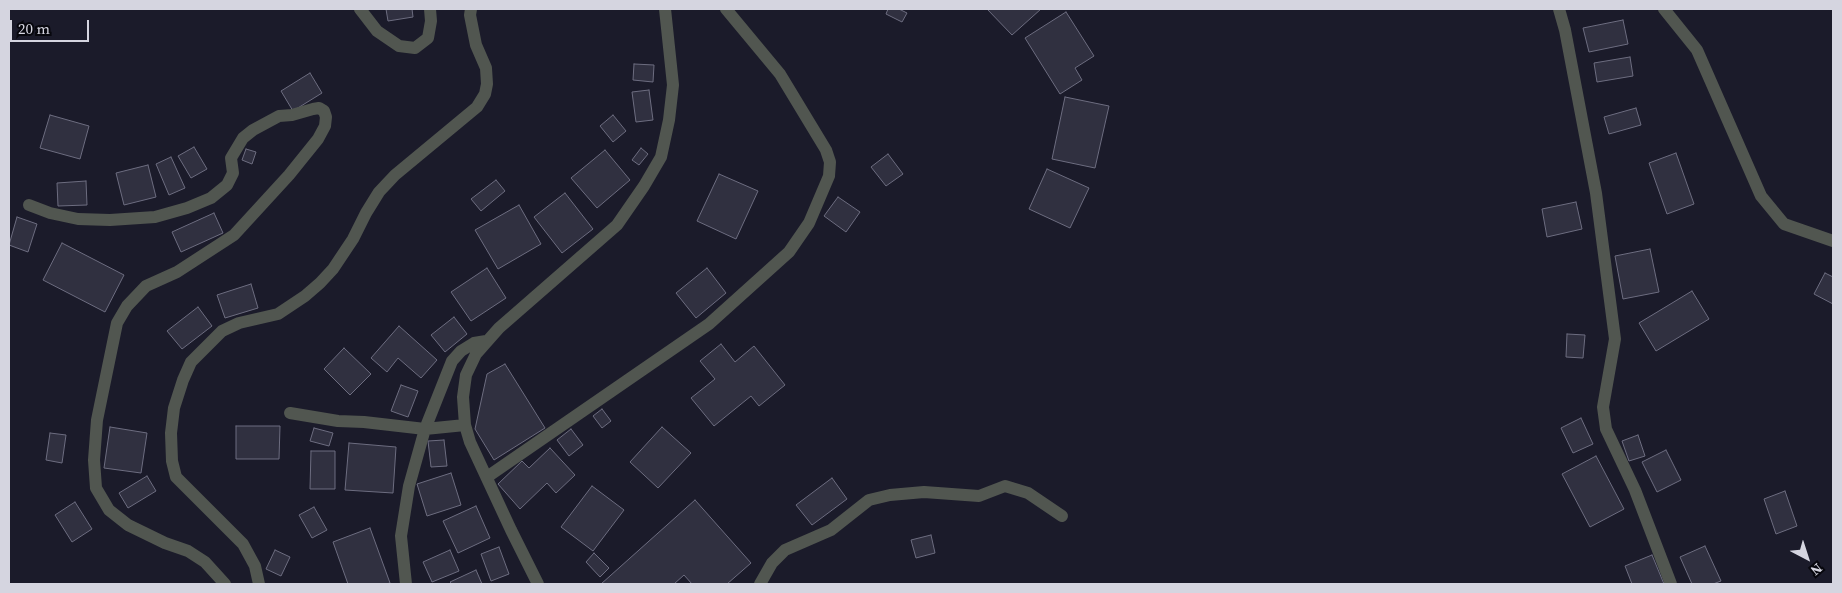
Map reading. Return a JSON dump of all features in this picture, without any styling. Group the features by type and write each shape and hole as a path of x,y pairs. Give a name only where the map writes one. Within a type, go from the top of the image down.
{"street":[{"path":"360,9 377,31 398,46 415,48 428,38 431,21 430,9"},
{"path":"259,584 255,566 243,544 176,477 172,460 171,433 174,408 183,380 191,362 222,331 239,323 278,314 305,296 320,283 333,269 354,239 366,213 379,192 395,175 477,107 485,94 487,84 486,68 476,45 470,15 471,9"},
{"path":"538,584 470,442 465,425 463,397 466,376 476,354 486,341 531,299 618,225 661,157 669,120 673,84 665,9"},
{"path":"487,477 709,324 789,252 809,223 829,176 830,162 826,150 780,74 726,9"},
{"path":"1558,9 1565,30 1596,192 1615,339 1602,407 1606,429 1635,490 1671,584"},
{"path":"1664,9 1697,50 1760,196 1784,224 1833,241"},
{"path":"29,205 50,213 78,219 110,220 156,217 187,208 211,198 227,185 233,173 231,158 243,138 253,130 279,116 292,115 319,108 324,111 326,117 325,126 318,139 289,175 234,235 177,272 146,286 127,306 117,323 97,420 94,460 96,488 109,510 128,526 188,551 205,562 226,584"},
{"path":"406,584 401,536 409,486 425,429 452,361 461,351 474,343 486,341"},
{"path":"290,413 338,421 425,429 465,425"},
{"path":"760,584 772,563 786,550 831,530 869,500 890,495 924,492 979,496 1005,486 1028,493 1062,516"}],"building":[{"path":"386,9 412,9 413,17 388,21"},
{"path":"888,9 899,9 907,13 902,22 886,14"},
{"path":"987,9 1041,9 1012,35"},
{"path":"1066,12 1094,56 1075,68 1082,80 1060,94 1025,38"},
{"path":"1623,20 1628,44 1589,52 1583,28"},
{"path":"1630,57 1633,76 1597,82 1594,63"},
{"path":"634,64 654,65 653,82 633,80"},
{"path":"310,73 322,93 293,111 281,91"},
{"path":"649,90 653,120 636,122 632,92"},
{"path":"1065,97 1109,106 1095,168 1052,159"},
{"path":"1636,108 1641,125 1609,134 1604,117"},
{"path":"50,115 89,126 80,159 40,148"},
{"path":"613,115 626,131 613,142 600,126"},
{"path":"194,147 207,169 191,178 178,156"},
{"path":"641,148 648,154 639,165 632,160"},
{"path":"246,149 256,152 252,164 242,160"},
{"path":"605,150 630,180 597,208 571,178"},
{"path":"1676,153 1694,204 1667,214 1649,163"},
{"path":"888,154 903,174 886,186 871,167"},
{"path":"171,157 185,188 169,195 156,164"},
{"path":"148,165 156,197 124,205 116,173"},
{"path":"1047,169 1089,188 1070,228 1029,209"},
{"path":"719,174 758,191 736,239 697,221"},
{"path":"496,180 505,191 481,211 471,199"},
{"path":"86,181 87,205 58,206 57,183"},
{"path":"565,193 593,229 562,253 534,217"},
{"path":"838,197 860,212 846,232 824,216"},
{"path":"1576,202 1582,229 1547,237 1542,209"},
{"path":"519,205 541,244 498,269 475,230"},
{"path":"214,213 223,233 181,252 172,232"},
{"path":"17,217 37,224 28,252 9,245"},
{"path":"62,243 124,275 105,312 43,280"},
{"path":"1650,249 1659,292 1623,299 1615,256"},
{"path":"487,268 506,298 471,321 451,292"},
{"path":"707,268 726,293 696,318 676,293"},
{"path":"1825,273 1833,277 1833,304 1814,294"},
{"path":"251,284 258,308 225,318 217,295"},
{"path":"1692,291 1709,319 1656,351 1639,323"},
{"path":"198,307 212,326 182,349 167,331"},
{"path":"454,317 467,334 445,352 431,335"},
{"path":"399,326 437,360 421,378 398,358 387,372 371,358"},
{"path":"1567,334 1585,335 1583,358 1566,357"},
{"path":"721,344 735,362 754,346 785,385 759,406 751,396 714,426 691,398 715,379 700,361"},
{"path":"344,348 371,374 350,395 324,369"},
{"path":"505,364 545,428 494,460 475,429 487,374"},
{"path":"401,385 418,391 408,417 391,411"},
{"path":"602,409 611,421 602,428 593,416"},
{"path":"1581,418 1593,444 1573,453 1561,428"},
{"path":"236,426 280,426 279,459 236,459"},
{"path":"110,427 147,433 141,473 104,468"},
{"path":"662,427 691,453 658,488 630,462"},
{"path":"314,428 333,433 329,446 310,441"},
{"path":"571,429 583,445 569,456 557,440"},
{"path":"50,433 66,435 62,463 46,460"},
{"path":"1638,435 1645,456 1629,461 1622,441"},
{"path":"444,440 447,466 431,467 428,441"},
{"path":"349,443 396,447 393,493 345,490"},
{"path":"550,448 575,475 556,493 547,483 520,509 498,484 522,461 529,468"},
{"path":"1666,450 1681,480 1657,492 1642,462"},
{"path":"311,451 335,451 335,489 310,489"},
{"path":"1596,456 1624,509 1590,527 1562,474"},
{"path":"451,473 461,505 427,516 417,484"},
{"path":"147,476 156,491 128,508 119,493"},
{"path":"832,478 847,499 812,525 796,505"},
{"path":"592,486 624,510 593,551 561,527"},
{"path":"1785,491 1797,526 1776,534 1764,499"},
{"path":"695,500 751,563 727,584 692,584 684,575 674,584 601,584"},
{"path":"75,502 92,529 72,542 55,515"},
{"path":"476,506 490,538 458,553 443,521"},
{"path":"314,507 327,530 312,538 299,515"},
{"path":"370,528 390,583 348,584 333,542"},
{"path":"931,535 935,553 916,558 911,540"},
{"path":"1705,546 1721,581 1713,584 1692,584 1680,557"},
{"path":"499,547 509,574 491,581 481,554"},
{"path":"275,550 290,557 281,576 266,569"},
{"path":"450,550 459,571 432,582 423,562"},
{"path":"594,553 609,568 600,577 586,562"},
{"path":"1652,555 1664,584 1632,584 1625,566"},
{"path":"476,570 482,584 452,584 450,582"}]}
